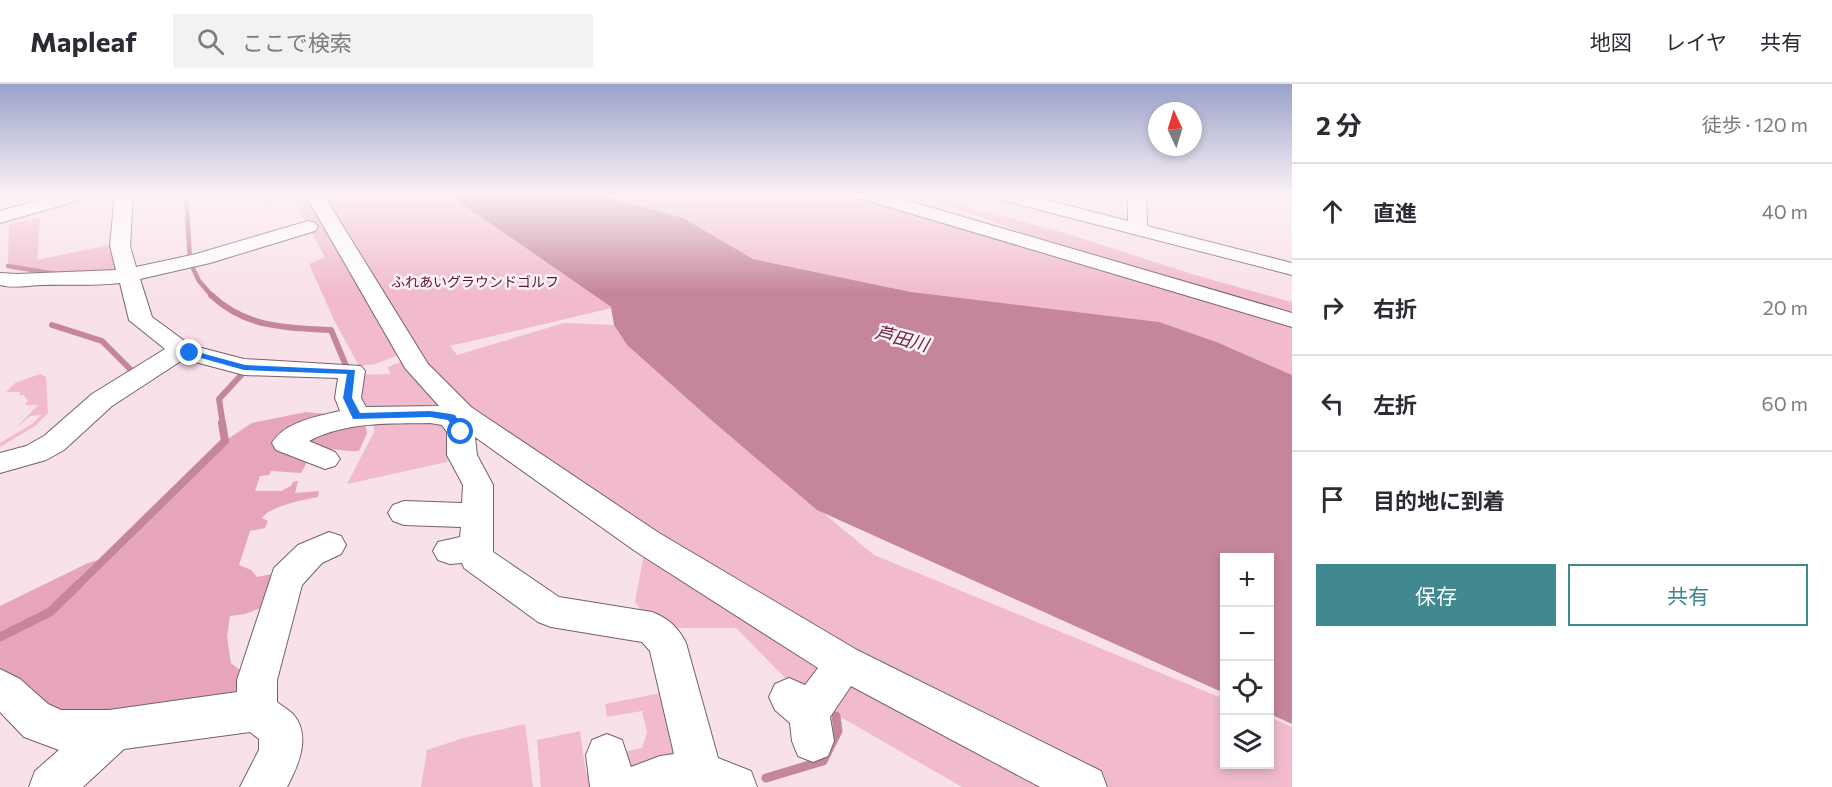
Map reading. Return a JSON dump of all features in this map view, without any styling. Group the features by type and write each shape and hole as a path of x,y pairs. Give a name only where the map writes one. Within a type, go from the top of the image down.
{"street":[{"path":"121,227 120,246 141,320 181,350 244,367 352,371 348,398 356,416"},
{"path":"0,279 38,288 79,279 127,274 193,260 305,227"},
{"path":"330,227 418,368 456,415 647,542 845,663 1085,787"},
{"path":"976,227 1292,320"},
{"path":"998,227 1028,238 1031,243"},
{"path":"1125,227 1292,269"},
{"path":"0,267 38,288"},
{"path":"0,463 36,453 54,443 102,400 181,350"},
{"path":"325,459 286,443 298,434 319,425 356,416 456,415"},
{"path":"456,415 461,432 462,455 477,485 468,538 476,558 551,611 652,628 668,643 718,780"},
{"path":"404,513 468,538"},
{"path":"257,712 257,680 303,559"},
{"path":"804,717 845,663"},
{"path":"0,688 45,726 65,732 115,729 237,712 257,712 279,729 281,755 262,787"},
{"path":"51,787 115,729"},
{"path":"636,787 660,778 697,772 718,780"}],"green space":[{"path":"9,227 39,227 37,260 110,245 110,247 116,246 120,271 77,275 8,264"},
{"path":"308,227 330,227 401,354 375,364 359,366 335,322 309,264 325,257"},
{"name":"ふれあいグラウンドゴルフ","path":"336,227 495,227 612,308 450,346 457,355 564,323 614,325 627,345 710,419 874,555 1220,697 1220,769 1274,769 1274,719 1292,727 1292,787 1086,787 845,663 461,413"},
{"path":"698,227 964,227 1292,326 1292,375 1219,343 911,292 753,259"},
{"path":"1007,227 1042,227 1195,275 1292,302 1292,316 1047,244"},
{"path":"405,360 440,405 435,410 361,410 357,375 390,374 388,367"},
{"path":"40,374 46,377 48,413 35,426 0,447 0,443 32,424 41,415 30,416 15,429 38,405 25,405 28,401 24,395 19,395 20,392 6,392 15,383"},
{"path":"373,418 445,422 460,459 347,484 374,432"},
{"path":"644,553 826,664 802,695 736,628 669,628 642,611 635,602"},
{"path":"847,674 1062,787 962,787 825,708"},
{"path":"661,693 687,767 616,784 613,754 642,748 647,732 642,711 607,717 605,704"},
{"path":"525,724 533,787 421,787 427,750 463,738"},
{"path":"580,731 586,773 601,772 602,787 541,787 537,740"}],"shaded area":[{"path":"306,412 347,416 290,435 309,459 301,473 271,471 269,475 260,476 255,491 281,491 298,481 295,493 319,491 318,497 272,510 262,518 268,521 265,528 250,531 239,565 251,570 257,577 277,573 268,605 245,614 230,616 227,637 231,663 247,679 232,702 58,719 0,677 0,606 88,563 105,558 223,442 252,423"},
{"path":"365,421 367,433 359,451 315,449 300,436"}],"water":[{"name":"芦田川","path":"495,227 698,227 753,259 911,292 1159,322 1219,343 1292,375 1292,724 1274,716 1274,553 1220,553 1220,691 817,510 627,345 614,325 611,307"}],"waterway":[{"path":"188,227 190,260"},
{"path":"190,262 199,281 212,296"},
{"path":"8,266 56,274"},
{"path":"212,296 224,306 252,320 282,327 331,330 347,368"},
{"path":"52,325 102,341 134,373"},
{"path":"223,425 219,399 244,372"},
{"path":"77,586 225,441 222,423"},
{"path":"0,637 50,612 79,584"},
{"path":"766,778 823,761 838,731 836,716"}],"route":[{"path":"190,353 244,367 352,371 348,398 356,416 430,414 451,417 461,432"}]}
